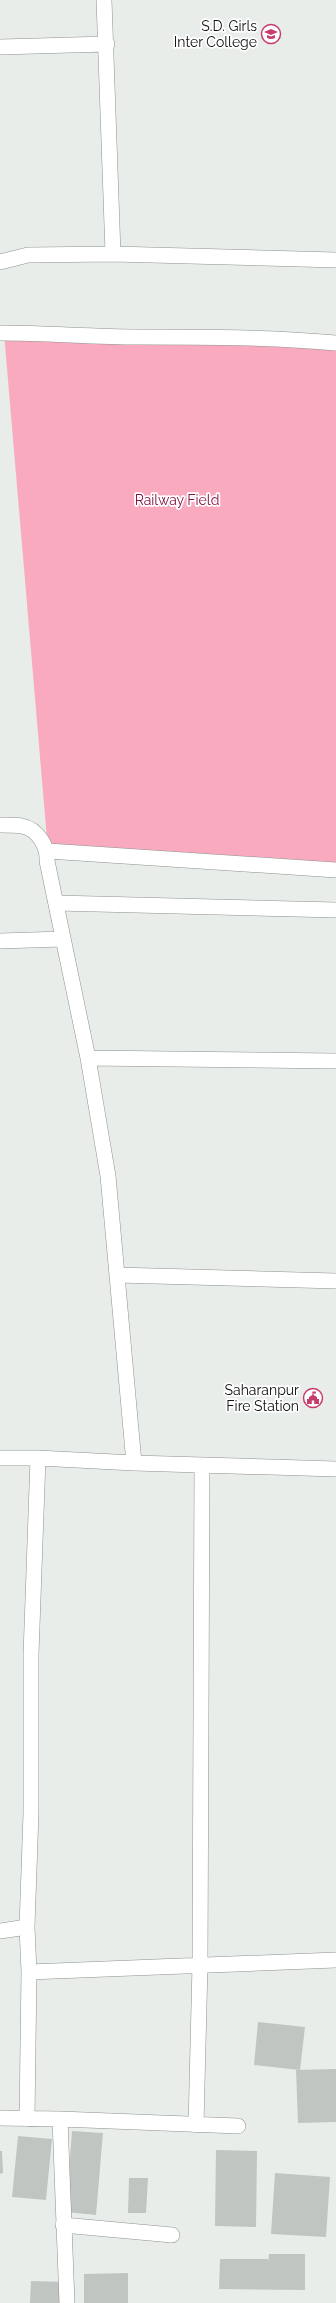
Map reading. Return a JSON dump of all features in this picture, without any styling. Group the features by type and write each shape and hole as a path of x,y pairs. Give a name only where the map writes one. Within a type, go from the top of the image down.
{"street":[{"path":"104,0 107,44 113,254"},
{"path":"0,47 107,44"},
{"path":"0,262 28,255 113,254 336,260"},
{"path":"0,333 139,337 175,336 283,338 336,343"},
{"path":"0,825 23,826 30,829 36,834 48,850 47,861 88,1058 108,1176 134,1463"},
{"path":"48,850 336,870"},
{"path":"56,903 336,910"},
{"path":"0,941 63,939"},
{"path":"88,1058 336,1061"},
{"path":"118,1275 336,1281"},
{"path":"0,1458 38,1458 202,1466 336,1469"},
{"path":"27,2119 29,1972 27,1927 31,1812 31,1655 38,1458"},
{"path":"196,2125 200,1965 202,1466"},
{"path":"0,1931 27,1927"},
{"path":"29,1972 336,1960"},
{"path":"0,2118 238,2126"},
{"path":"60,2119 67,2303"},
{"path":"63,2225 172,2235"}],"green space":[{"name":"Railway Field","path":"4,333 336,344 336,870 48,851"}],"building":[{"path":"258,2022 305,2027 300,2070 254,2065"},
{"path":"336,2069 336,2122 298,2123 296,2070"},
{"path":"72,2131 103,2133 96,2215 66,2212"},
{"path":"18,2136 52,2139 46,2200 12,2197"},
{"path":"216,2150 257,2151 256,2227 215,2226"},
{"path":"0,2151 2,2151 3,2173 0,2174"},
{"path":"275,2173 330,2177 326,2237 271,2234"},
{"path":"129,2178 148,2178 146,2213 128,2213"},
{"path":"269,2254 305,2254 305,2290 219,2289 220,2259 268,2259 268,2264"},
{"path":"128,2273 128,2303 84,2303 84,2274"},
{"path":"31,2281 66,2282 65,2303 30,2303"}],"place":[{"name":"S.D. Girls Inter College","path":"271,34"},
{"name":"Saharanpur Fire Station","path":"313,1398"}]}
